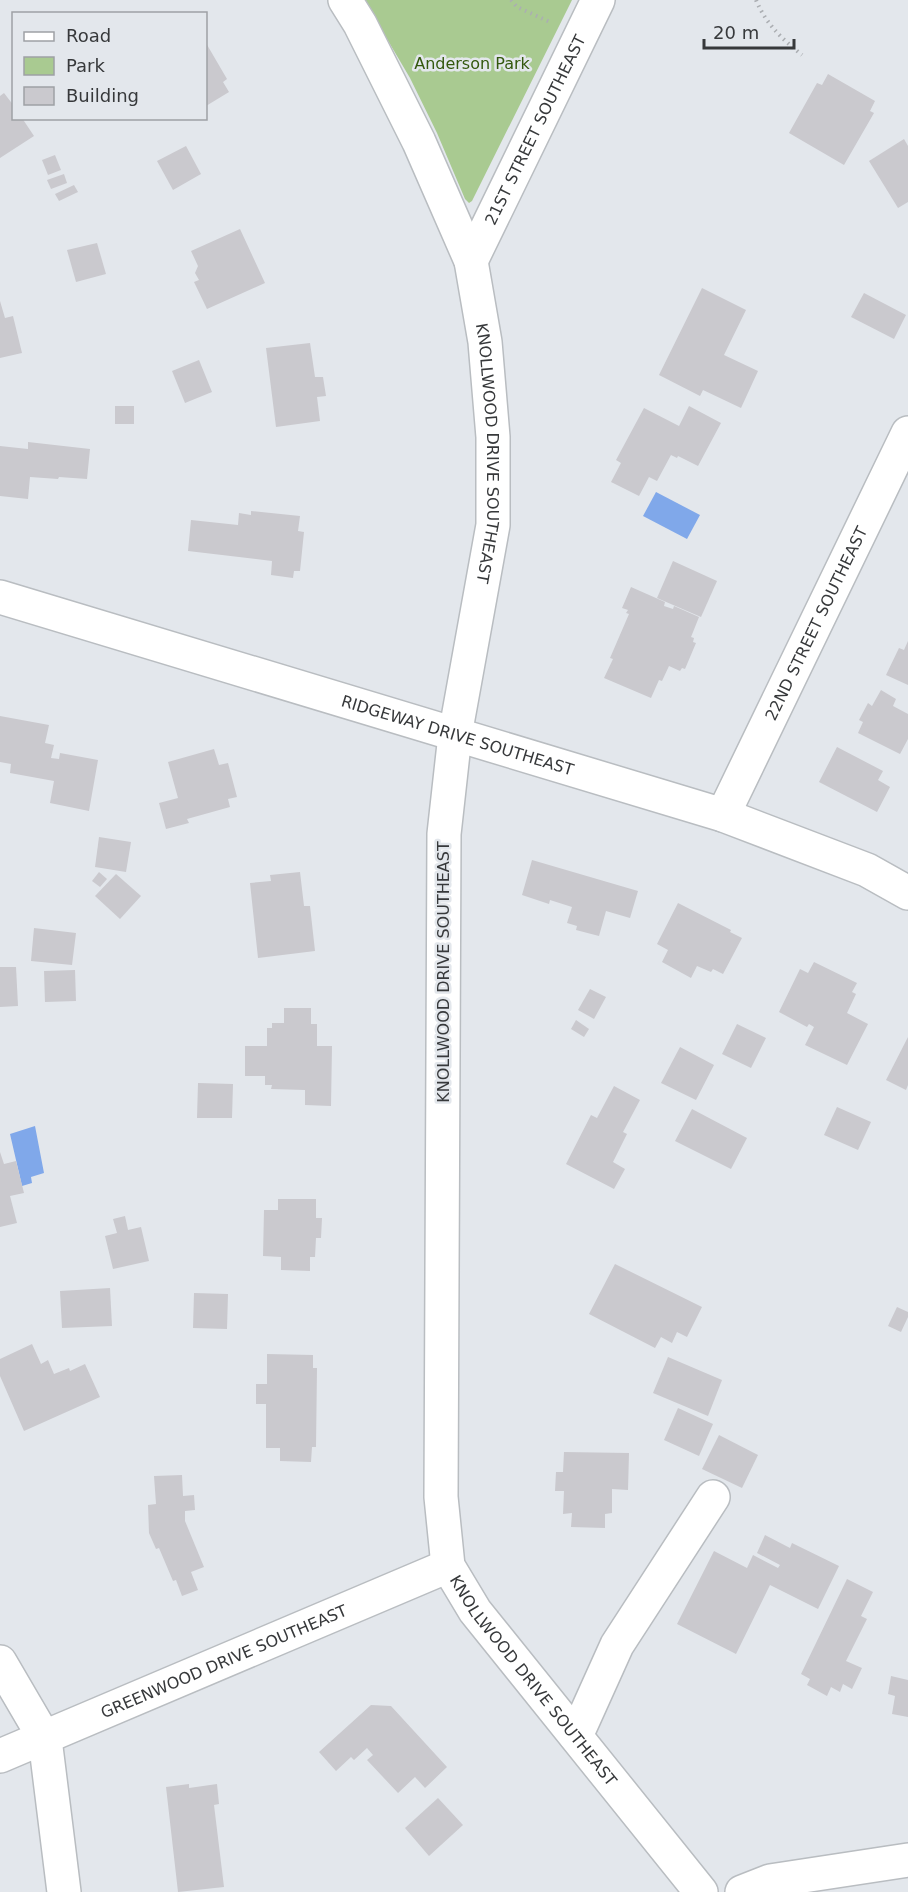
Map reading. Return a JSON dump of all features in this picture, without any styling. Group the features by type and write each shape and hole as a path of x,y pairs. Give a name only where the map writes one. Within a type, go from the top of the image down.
{"street":[{"name":"KNOLLWOOD DRIVE SOUTHEAST","path":"345,0 360,24 419,142 471,261 485,342 493,437 493,525 455,735 444,834 441,1497 448,1566 475,1611 701,1892"},
{"name":"21ST STREET SOUTHEAST","path":"471,261 598,0"},
{"name":"22ND STREET SOUTHEAST","path":"723,815 908,433"},
{"name":"RIDGEWAY DRIVE SOUTHEAST","path":"0,597 723,815 867,870 908,893"},
{"path":"576,1736 617,1645 713,1497"},
{"name":"GREENWOOD DRIVE SOUTHEAST","path":"0,1756 45,1739 448,1566"},
{"path":"0,1662 45,1739 63,1892"},
{"path":"742,1892 770,1881 908,1860"}],"path":[{"path":"511,0 518,7 580,36"},
{"path":"756,0 761,14 773,30 802,55"}],"green space":[{"name":"Anderson Park","path":"364,0 572,0 469,203 465,199 437,133 410,78"}],"water":[{"path":"656,492 700,515 687,539 643,516"},
{"path":"35,1126 44,1173 31,1177 32,1183 22,1186 10,1134"}],"building":[{"path":"207,45 227,79 223,82 229,92 207,105"},
{"path":"828,74 875,101 870,111 874,113 844,165 789,133 817,83 822,85"},
{"path":"4,93 12,103 12,120 23,120 34,136 0,158 0,96"},
{"path":"904,139 908,146 908,202 898,208 869,161"},
{"path":"186,146 201,174 173,190 157,161"},
{"path":"55,155 61,170 48,175 42,160"},
{"path":"64,174 67,183 51,189 47,180"},
{"path":"74,185 78,192 59,201 55,194"},
{"path":"240,229 265,283 207,309 194,282 199,280 195,273 198,266 191,251"},
{"path":"97,243 106,274 76,282 67,250"},
{"path":"702,288 746,310 724,355 758,371 741,408 703,390 700,396 659,375"},
{"path":"864,293 906,315 894,339 851,317"},
{"path":"0,301 5,318 13,316 22,353 0,358"},
{"path":"310,343 315,377 323,377 326,396 317,397 320,421 276,427 266,348"},
{"path":"199,360 212,392 185,403 172,371"},
{"path":"115,406 134,406 134,424 115,424"},
{"path":"689,406 721,423 698,466 671,455 657,481 649,477 639,496 611,482 621,463 616,460 644,408 679,426"},
{"path":"28,442 90,449 87,479 30,477 28,499 0,496 0,446 28,449"},
{"path":"251,511 300,516 298,531 304,532 300,571 294,571 293,578 271,575 272,561 188,551 191,520 238,525 239,513 251,515"},
{"path":"673,561 717,581 701,617 657,598"},
{"path":"631,587 665,602 664,606 673,609 674,606 699,617 691,637 696,643 685,669 682,668 680,671 669,666 662,681 659,680 651,698 604,678 629,614 626,613 628,610 622,608"},
{"path":"908,641 908,685 886,675 899,648 904,650"},
{"path":"881,690 896,699 893,706 908,714 908,739 900,754 858,733 863,722 859,720 868,703 872,706"},
{"path":"0,716 49,725 45,743 54,745 51,758 59,759 60,753 98,760 89,811 50,803 54,781 10,773 11,764 0,762"},
{"path":"837,747 883,771 878,780 890,787 877,812 819,782"},
{"path":"214,749 219,765 228,763 237,797 228,799 230,807 187,819 189,823 166,829 159,803 178,798 168,762"},
{"path":"99,837 131,842 126,872 95,867"},
{"path":"532,860 638,891 630,918 606,911 599,936 576,930 577,926 567,923 572,907 550,900 549,904 522,895"},
{"path":"99,872 107,879 100,887 92,881"},
{"path":"300,872 304,906 310,906 315,951 258,958 250,883 271,881 270,875"},
{"path":"116,874 141,896 120,919 95,896"},
{"path":"678,903 742,938 723,974 713,969 711,972 697,966 691,978 662,962 668,950 657,944"},
{"path":"34,928 76,933 72,965 31,961"},
{"path":"814,962 857,983 852,992 856,994 847,1013 868,1024 847,1065 805,1045 814,1027 809,1024 807,1027 779,1012 800,969 808,973"},
{"path":"0,967 16,967 18,1006 0,1007"},
{"path":"75,970 76,1001 45,1002 44,971"},
{"path":"590,989 606,997 594,1019 578,1010"},
{"path":"284,1008 311,1008 311,1024 317,1024 317,1046 332,1046 331,1106 305,1105 305,1090 271,1089 272,1085 265,1085 265,1076 245,1076 245,1046 267,1046 267,1028 272,1028 272,1023 284,1023"},
{"path":"576,1020 589,1029 584,1037 571,1029"},
{"path":"737,1024 766,1038 751,1068 722,1054"},
{"path":"908,1037 908,1085 906,1090 886,1080"},
{"path":"680,1047 714,1065 696,1100 661,1083"},
{"path":"198,1083 233,1084 232,1118 197,1118"},
{"path":"614,1086 640,1100 623,1132 627,1134 613,1162 625,1169 614,1189 566,1164 591,1115 597,1118"},
{"path":"837,1107 871,1122 858,1150 824,1135"},
{"path":"692,1109 747,1138 731,1169 675,1141"},
{"path":"0,1152 4,1164 16,1161 24,1193 10,1196 17,1223 0,1227"},
{"path":"278,1199 316,1199 316,1218 322,1218 321,1238 316,1238 315,1257 310,1257 310,1271 281,1270 281,1257 263,1256 264,1210 278,1210"},
{"path":"125,1216 128,1230 141,1227 149,1261 113,1269 105,1236 117,1233 113,1219"},
{"path":"615,1264 702,1307 687,1337 677,1332 672,1343 661,1337 655,1348 589,1314"},
{"path":"110,1288 112,1326 62,1328 60,1291"},
{"path":"194,1293 228,1294 227,1329 193,1328"},
{"path":"897,1307 908,1312 901,1332 888,1326"},
{"path":"32,1344 41,1364 48,1360 54,1374 69,1368 70,1371 85,1364 100,1397 24,1431 0,1376 0,1359"},
{"path":"267,1354 313,1355 313,1368 317,1368 316,1447 312,1447 311,1462 280,1461 280,1448 266,1448 266,1404 256,1404 256,1384 267,1384"},
{"path":"668,1357 722,1380 708,1416 653,1393"},
{"path":"678,1408 713,1424 699,1456 664,1440"},
{"path":"719,1435 758,1455 742,1488 702,1469"},
{"path":"564,1452 629,1453 628,1490 612,1489 612,1513 605,1514 605,1528 571,1527 572,1513 563,1514 564,1491 555,1491 556,1472 563,1472"},
{"path":"182,1475 183,1496 194,1495 195,1510 185,1511 185,1521 204,1567 191,1572 198,1590 182,1596 176,1580 173,1581 159,1548 156,1549 149,1533 148,1505 156,1504 154,1476"},
{"path":"765,1535 790,1548 792,1543 839,1566 818,1609 770,1585 736,1654 677,1624 714,1551 747,1568 753,1555 778,1568 780,1565 757,1553"},
{"path":"847,1579 873,1592 861,1616 867,1619 846,1661 862,1668 852,1689 843,1684 840,1692 831,1687 827,1696 807,1685 810,1679 801,1674"},
{"path":"891,1676 908,1680 908,1717 892,1714 895,1696 888,1694"},
{"path":"371,1705 391,1706 447,1767 425,1788 415,1777 398,1793 367,1760 373,1755 367,1748 354,1760 351,1757 336,1771 319,1752"},
{"path":"189,1784 189,1788 217,1784 219,1804 214,1805 224,1887 178,1892 166,1787"},
{"path":"438,1798 463,1825 429,1856 405,1828"}]}
